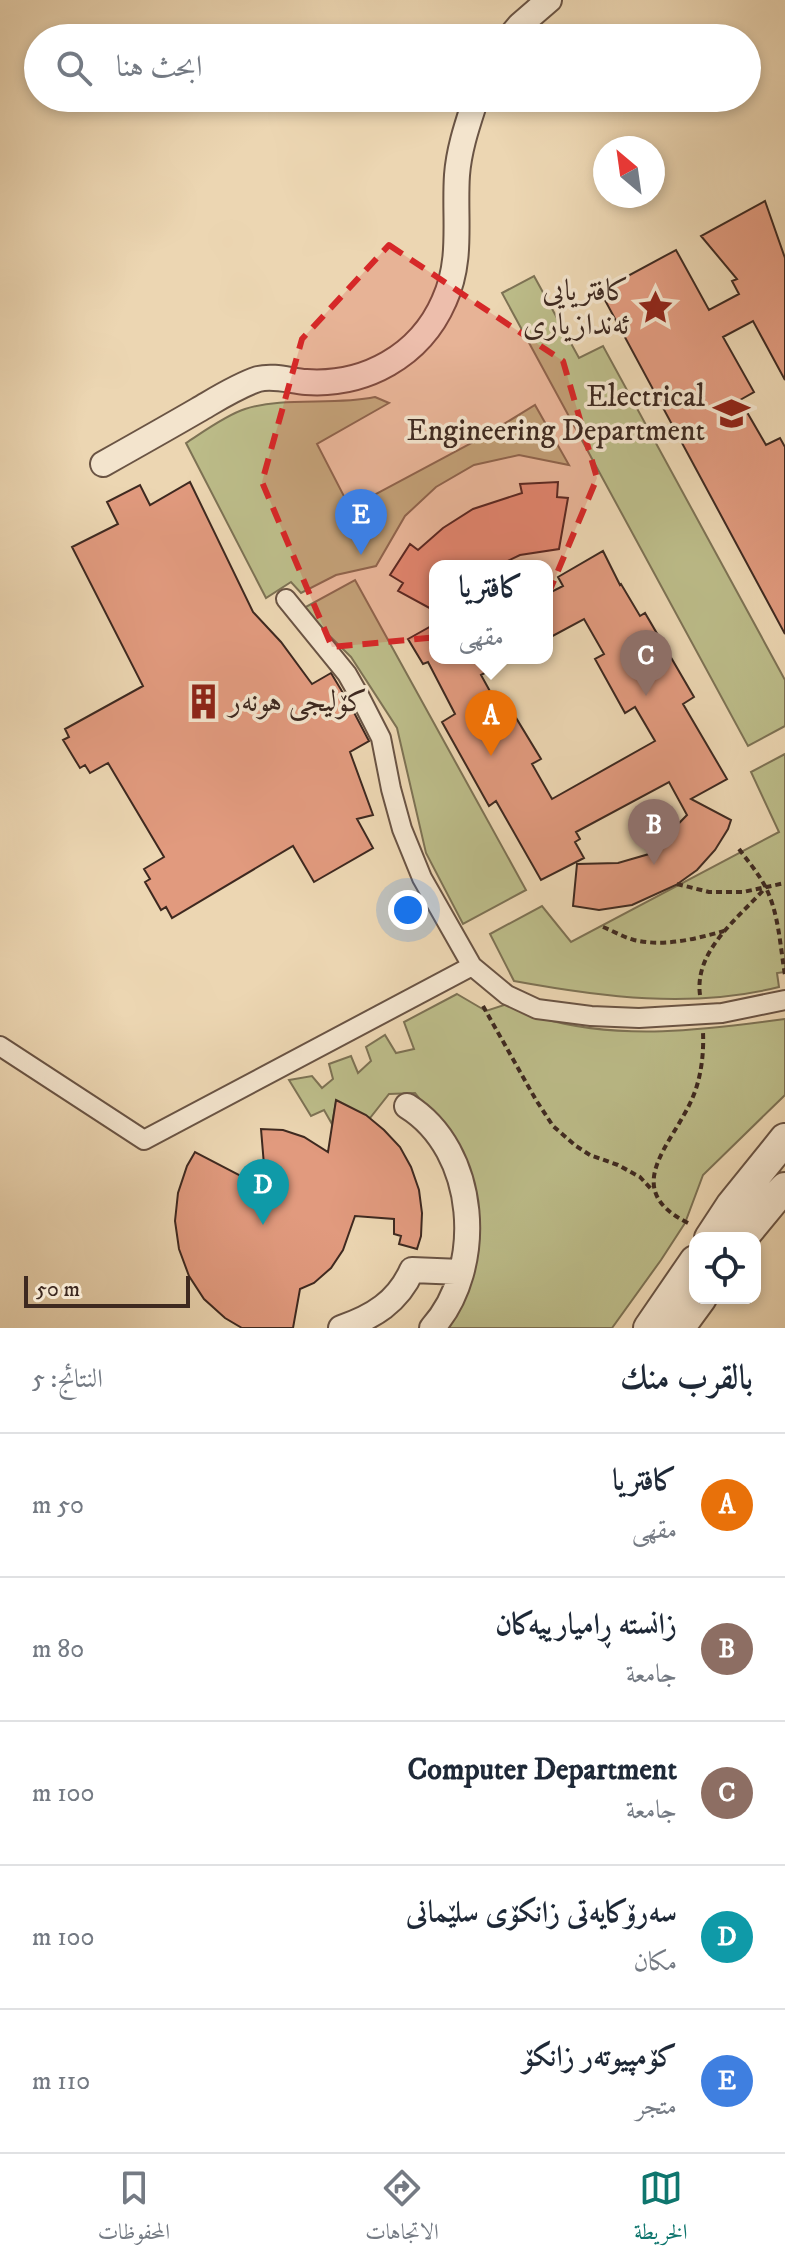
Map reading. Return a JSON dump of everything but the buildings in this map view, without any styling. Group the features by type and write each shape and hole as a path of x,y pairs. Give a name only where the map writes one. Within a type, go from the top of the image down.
{"street":[{"path":"521,24 549,0"},
{"path":"103,464 227,393 260,379 308,382 347,380 375,372 404,354 427,329 449,287 457,249 460,153 472,112"},
{"path":"286,599 347,674 381,738 391,789 422,878 472,966 507,995 537,1009 639,1018 722,1013 785,1000"},
{"path":"0,1046 144,1140 472,966"},
{"path":"407,1106 418,1112 440,1139 458,1174 468,1216 461,1272 452,1299 432,1328"},
{"path":"714,1232 785,1139"},
{"path":"747,1232 785,1188"},
{"path":"341,1328 385,1307 401,1290 412,1270 461,1272"},
{"path":"649,1328 689,1270"},
{"path":"679,1328 697,1304"}],"path":[{"path":"739,849 766,887 780,938 785,975"},
{"path":"677,884 709,892 743,892 785,883"},
{"path":"655,1193 653,1169 697,1085 704,1039 699,989 702,966 712,946 766,887"},
{"path":"603,927 633,939 669,943 727,930"},
{"path":"483,1006 553,1126 590,1155 640,1177 669,1214 701,1232"}],"highlighted area":[{"path":"389,245 563,361 597,478 534,628 332,647 262,482 302,339"}],"green space":[{"path":"534,276 579,358 603,346 785,680 785,726 748,746 502,293"},
{"path":"375,397 389,403 317,444 350,508 481,438 535,405 569,465 519,455 474,465 436,487 405,516 376,566 336,575 301,593 291,582 266,598 186,443 230,415 260,405"},
{"path":"355,580 526,890 463,924 426,853 397,728 351,657 302,609"},
{"path":"785,754 785,972 777,973 779,987 713,998 680,999 613,996 514,981 490,934 542,906 571,942 779,832 751,772"},
{"path":"457,994 486,1011 507,1004 541,1018 601,1029 693,1030 785,1019 785,1095 703,1175 685,1223 612,1328 443,1328 475,1250 443,1128 415,1093 389,1094 370,1118 336,1102 332,1124 324,1110 311,1116 289,1080 312,1076 322,1088 333,1079 329,1064 351,1056 358,1073 371,1061 366,1047 385,1035 396,1053 414,1049 404,1022"}],"place":[{"name":"کافتریایی ئەندازیاری","path":"655,307"},
{"name":"Electrical Engineering Department","path":"731,413"},
{"name":"کۆمپیوتەر زانکۆ","path":"361,555"},
{"name":"Computer Department","path":"646,696"},
{"name":"کۆلیجی هونەر","path":"203,701"},
{"name":"کافتریا","path":"491,756"},
{"name":"زانستە ڕامیارییەکان","path":"654,865"},
{"name":"سەرۆکایەتی زانکۆی سلێمانی","path":"263,1225"}]}
